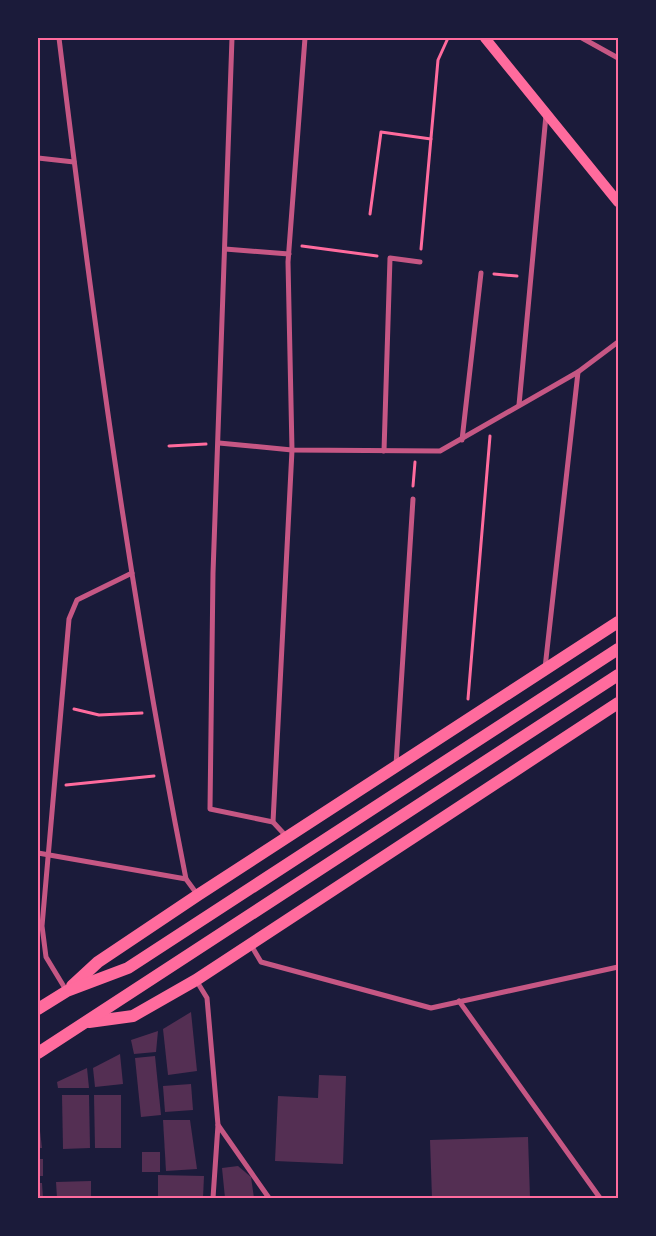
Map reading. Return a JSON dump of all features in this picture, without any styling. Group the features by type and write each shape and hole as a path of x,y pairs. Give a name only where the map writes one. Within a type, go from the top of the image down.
{"main road":[{"path":"485,38 618,202"},
{"path":"67,991 98,962 198,894 618,622"},
{"path":"38,1009 67,991 128,968 618,649"},
{"path":"38,1053 618,675"},
{"path":"86,1023 134,1016 196,980 618,703"}],"street":[{"path":"59,38 74,162 132,573 165,775 186,879 198,894"},
{"path":"232,38 213,573 210,809 273,822 286,836"},
{"path":"273,822 292,450 289,244 306,38"},
{"path":"582,38 618,58"},
{"path":"519,406 546,113"},
{"path":"38,158 74,162"},
{"path":"225,249 289,254"},
{"path":"384,451 390,258 420,262"},
{"path":"462,440 481,273"},
{"path":"219,443 292,450 440,451 578,372 618,342"},
{"path":"544,670 578,372"},
{"path":"396,766 413,499"},
{"path":"67,991 46,957 42,926 69,619 77,600 132,573"},
{"path":"38,853 186,879"},
{"path":"251,945 262,962 431,1008 618,967"},
{"path":"196,980 207,998 218,1125 213,1198"},
{"path":"459,1002 600,1198"},
{"path":"218,1125 270,1198"}],"path":[{"path":"420,262 438,60 448,38"},
{"path":"370,214 381,132 431,139"},
{"path":"289,244 390,258"},
{"path":"481,273 530,277"},
{"path":"467,720 491,423"},
{"path":"169,446 219,443"},
{"path":"413,499 416,451"},
{"path":"61,706 99,715 155,712"},
{"path":"53,786 165,775"}],"building":[{"path":"191,1012 197,1071 168,1075 163,1029"},
{"path":"158,1031 156,1052 134,1054 131,1040"},
{"path":"120,1054 123,1084 95,1087 93,1068"},
{"path":"155,1056 161,1115 141,1117 135,1058"},
{"path":"87,1068 89,1088 58,1088 57,1082"},
{"path":"319,1075 346,1076 343,1164 275,1161 278,1096 318,1098"},
{"path":"191,1084 193,1110 165,1112 163,1086"},
{"path":"62,1095 89,1095 90,1148 63,1149"},
{"path":"94,1095 121,1095 121,1148 95,1148"},
{"path":"38,1114 42,1148 38,1148"},
{"path":"163,1120 190,1120 197,1169 166,1171"},
{"path":"528,1137 530,1198 432,1198 430,1140"},
{"path":"142,1152 160,1152 160,1172 142,1172"},
{"path":"38,1159 43,1159 43,1176 38,1176"},
{"path":"238,1166 251,1177 254,1198 225,1198 222,1168"},
{"path":"158,1175 204,1176 203,1198 158,1198"},
{"path":"91,1181 91,1198 57,1198 56,1182"},
{"path":"38,1183 42,1183 43,1198 38,1198"}]}
